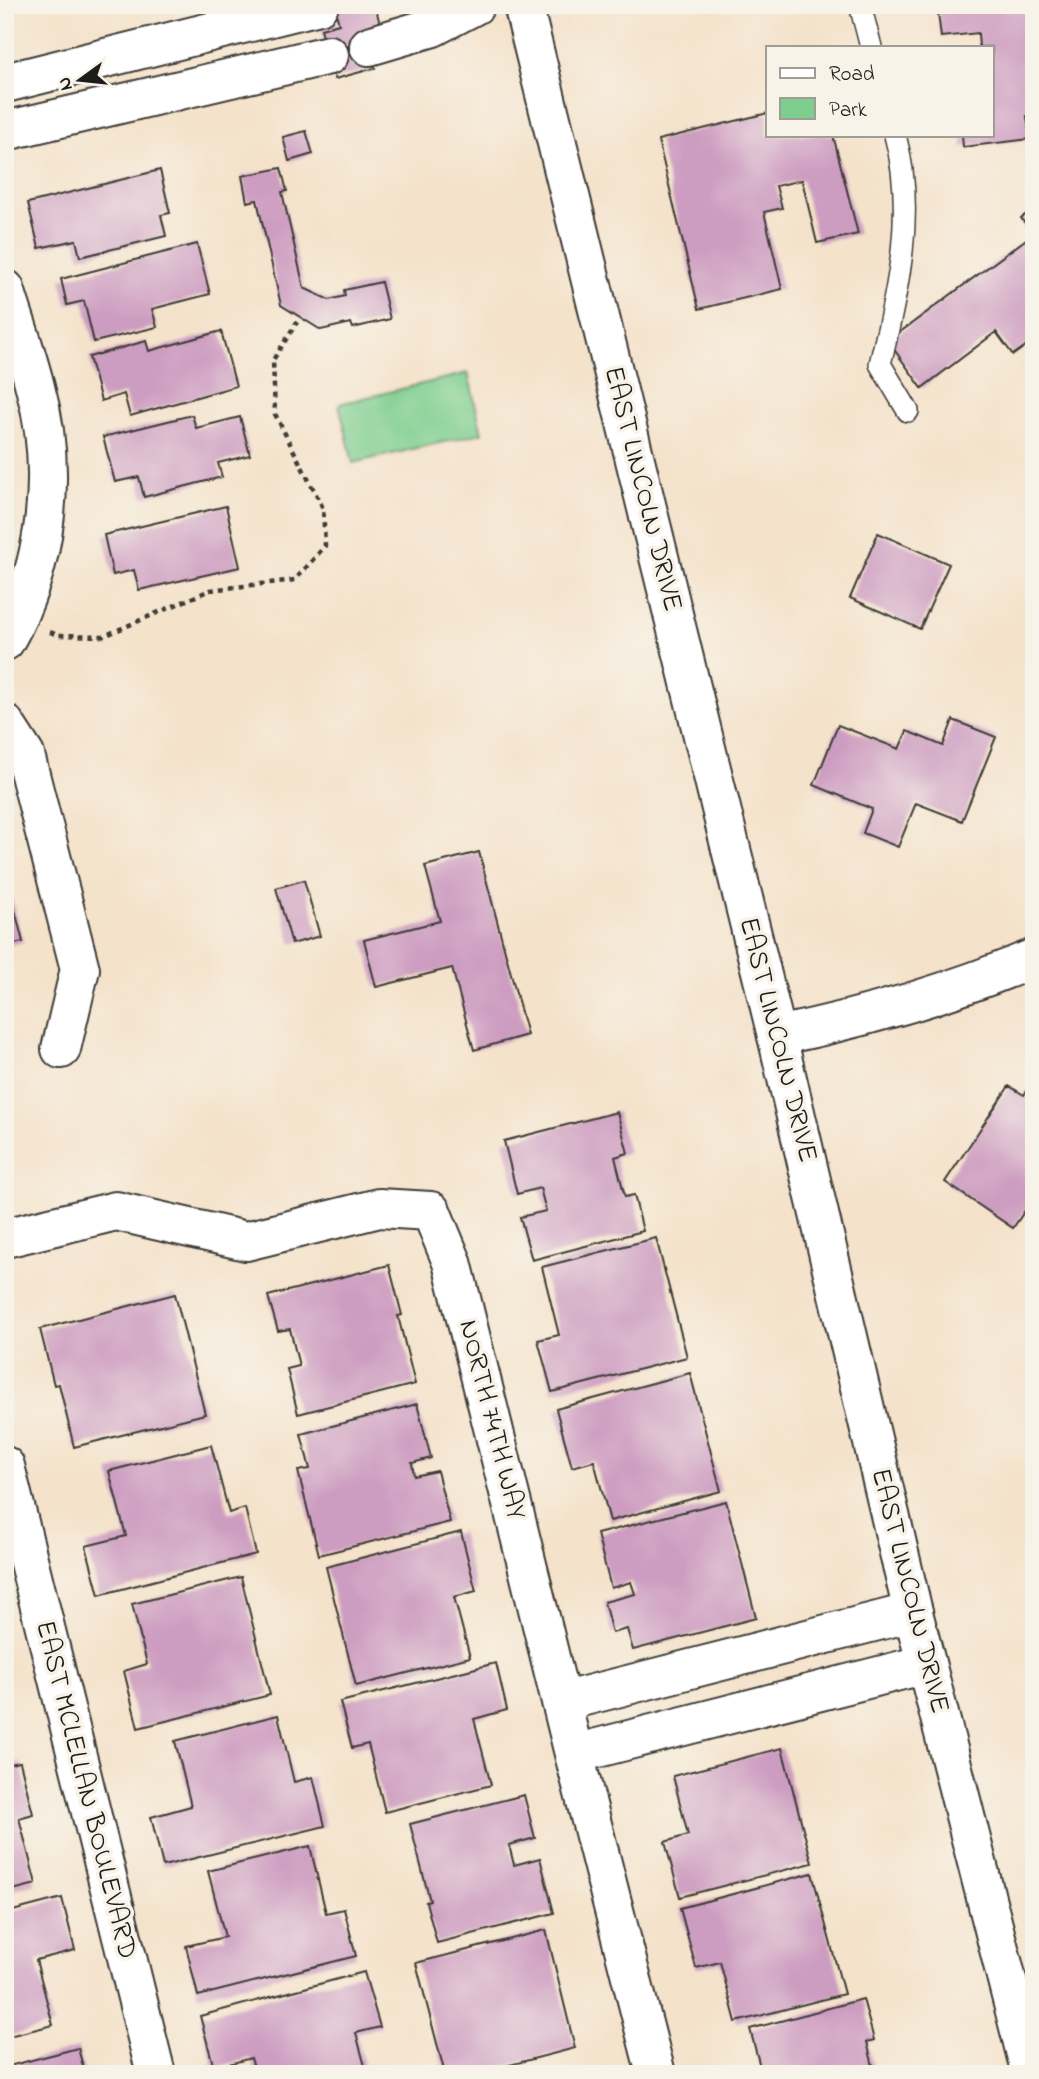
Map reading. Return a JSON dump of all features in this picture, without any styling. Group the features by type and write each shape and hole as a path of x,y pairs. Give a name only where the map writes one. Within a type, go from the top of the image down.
{"street":[{"path":"5,83 226,17 319,5"},
{"path":"369,46 433,27 475,5"},
{"name":"EAST LINCOLN DRIVE","path":"523,5 777,1036 913,1612 1031,2074"},
{"path":"226,17 240,74"},
{"path":"5,131 329,55"},
{"path":"5,289 36,388 45,435 47,472 44,532 31,583 11,629"},
{"path":"5,724 25,755 80,969 61,1049"},
{"path":"777,1036 831,1025 934,995 1034,958"},
{"name":"NORTH 74TH WAY","path":"5,1238 116,1211 246,1241 379,1208 431,1211 452,1262 561,1702"},
{"name":"EAST MCLELLAN BOULEVARD","path":"5,1466 156,2074"},
{"path":"656,2074 561,1702 913,1612"},
{"path":"574,1754 926,1664"}],"lane":[{"path":"860,5 872,46"},
{"path":"895,136 902,159 905,218 898,289 880,364 908,411"}],"path":[{"path":"11,629 58,635 104,636 210,590 295,580 325,546 323,508 275,414 273,360 298,322"}],"green space":[{"path":"468,373 482,433 353,463 339,404"}],"building":[{"path":"334,5 375,5 380,24 366,35 375,68 335,79 321,29 339,24"},
{"path":"937,5 1034,5 1034,116 1027,116 1030,139 963,147 962,136 993,136 993,46 979,46 978,33 941,37"},
{"path":"766,113 766,136 833,136 858,234 817,243 802,180 776,186 782,208 764,212 782,289 699,309 658,140"},
{"path":"306,131 313,154 289,161 283,137"},
{"path":"281,168 287,191 282,192 304,288 329,300 345,296 344,290 381,282 390,319 353,328 351,323 321,330 281,305 257,200 247,202 242,176"},
{"path":"160,170 170,213 161,215 166,236 80,257 76,240 39,248 28,203"},
{"path":"1034,209 1034,340 1013,355 996,332 922,388 888,341 1033,234 1021,218"},
{"path":"197,244 210,294 152,309 157,327 94,342 84,301 67,305 61,279"},
{"path":"221,331 236,386 130,416 124,394 101,401 89,357 146,341 149,351"},
{"path":"192,415 196,428 240,417 250,455 218,463 222,477 144,497 139,477 115,482 103,437"},
{"path":"226,506 240,567 139,590 134,570 113,575 104,535"},
{"path":"878,533 949,564 920,629 850,598"},
{"path":"953,720 996,737 962,821 916,803 898,847 863,833 872,809 814,785 838,725 899,749 907,731 943,746"},
{"path":"479,852 527,1035 474,1050 452,968 376,987 364,940 440,921 425,866"},
{"path":"304,880 320,936 292,944 276,888"},
{"path":"12,898 23,942 5,946 5,900"},
{"path":"1034,1081 1034,1197 1013,1228 945,1182 1009,1086 1024,1095"},
{"path":"617,1112 628,1153 615,1157 625,1197 634,1195 643,1231 532,1260 520,1217 546,1211 540,1188 517,1194 504,1141"},
{"path":"656,1238 687,1357 552,1392 538,1340 559,1335 542,1267"},
{"path":"389,1265 415,1384 298,1414 287,1369 299,1366 290,1329 278,1331 268,1296"},
{"path":"175,1294 205,1414 74,1447 59,1384 54,1385 40,1329"},
{"path":"690,1373 721,1491 610,1521 594,1461 572,1467 556,1409"},
{"path":"417,1404 431,1458 412,1463 414,1476 437,1471 450,1522 319,1555 298,1471 310,1469 301,1434"},
{"path":"211,1445 229,1513 245,1508 256,1554 99,1595 86,1546 126,1536 109,1471"},
{"path":"726,1501 756,1618 633,1650 627,1629 612,1633 604,1602 635,1594 631,1582 611,1588 597,1534"},
{"path":"461,1532 476,1591 454,1597 470,1657 356,1686 326,1567"},
{"path":"241,1577 270,1695 138,1728 124,1671 147,1664 132,1604"},
{"path":"496,1663 507,1710 474,1719 491,1785 385,1812 368,1744 352,1748 340,1702"},
{"path":"278,1715 294,1782 313,1777 325,1826 163,1866 151,1817 191,1806 175,1741"},
{"path":"782,1748 812,1863 680,1897 665,1842 688,1835 673,1776"},
{"path":"20,1762 33,1814 19,1818 36,1884 5,1892 5,1765"},
{"path":"524,1795 535,1838 509,1845 514,1865 540,1858 554,1913 437,1943 426,1902 430,1901 410,1824"},
{"path":"310,1846 326,1913 344,1909 356,1956 198,1996 186,1946 225,1937 208,1871"},
{"path":"812,1873 844,1994 736,2022 720,1962 696,1968 680,1908"},
{"path":"62,1898 75,1950 36,1960 53,2025 5,2037 5,1913"},
{"path":"546,1930 575,2048 475,2074 445,2074 416,1963"},
{"path":"364,1972 380,2027 356,2033 367,2074 256,2074 251,2058 214,2068 200,2016"},
{"path":"863,1999 874,2040 867,2042 875,2074 762,2074 750,2029"},
{"path":"78,2048 85,2074 5,2074 5,2067"}]}
